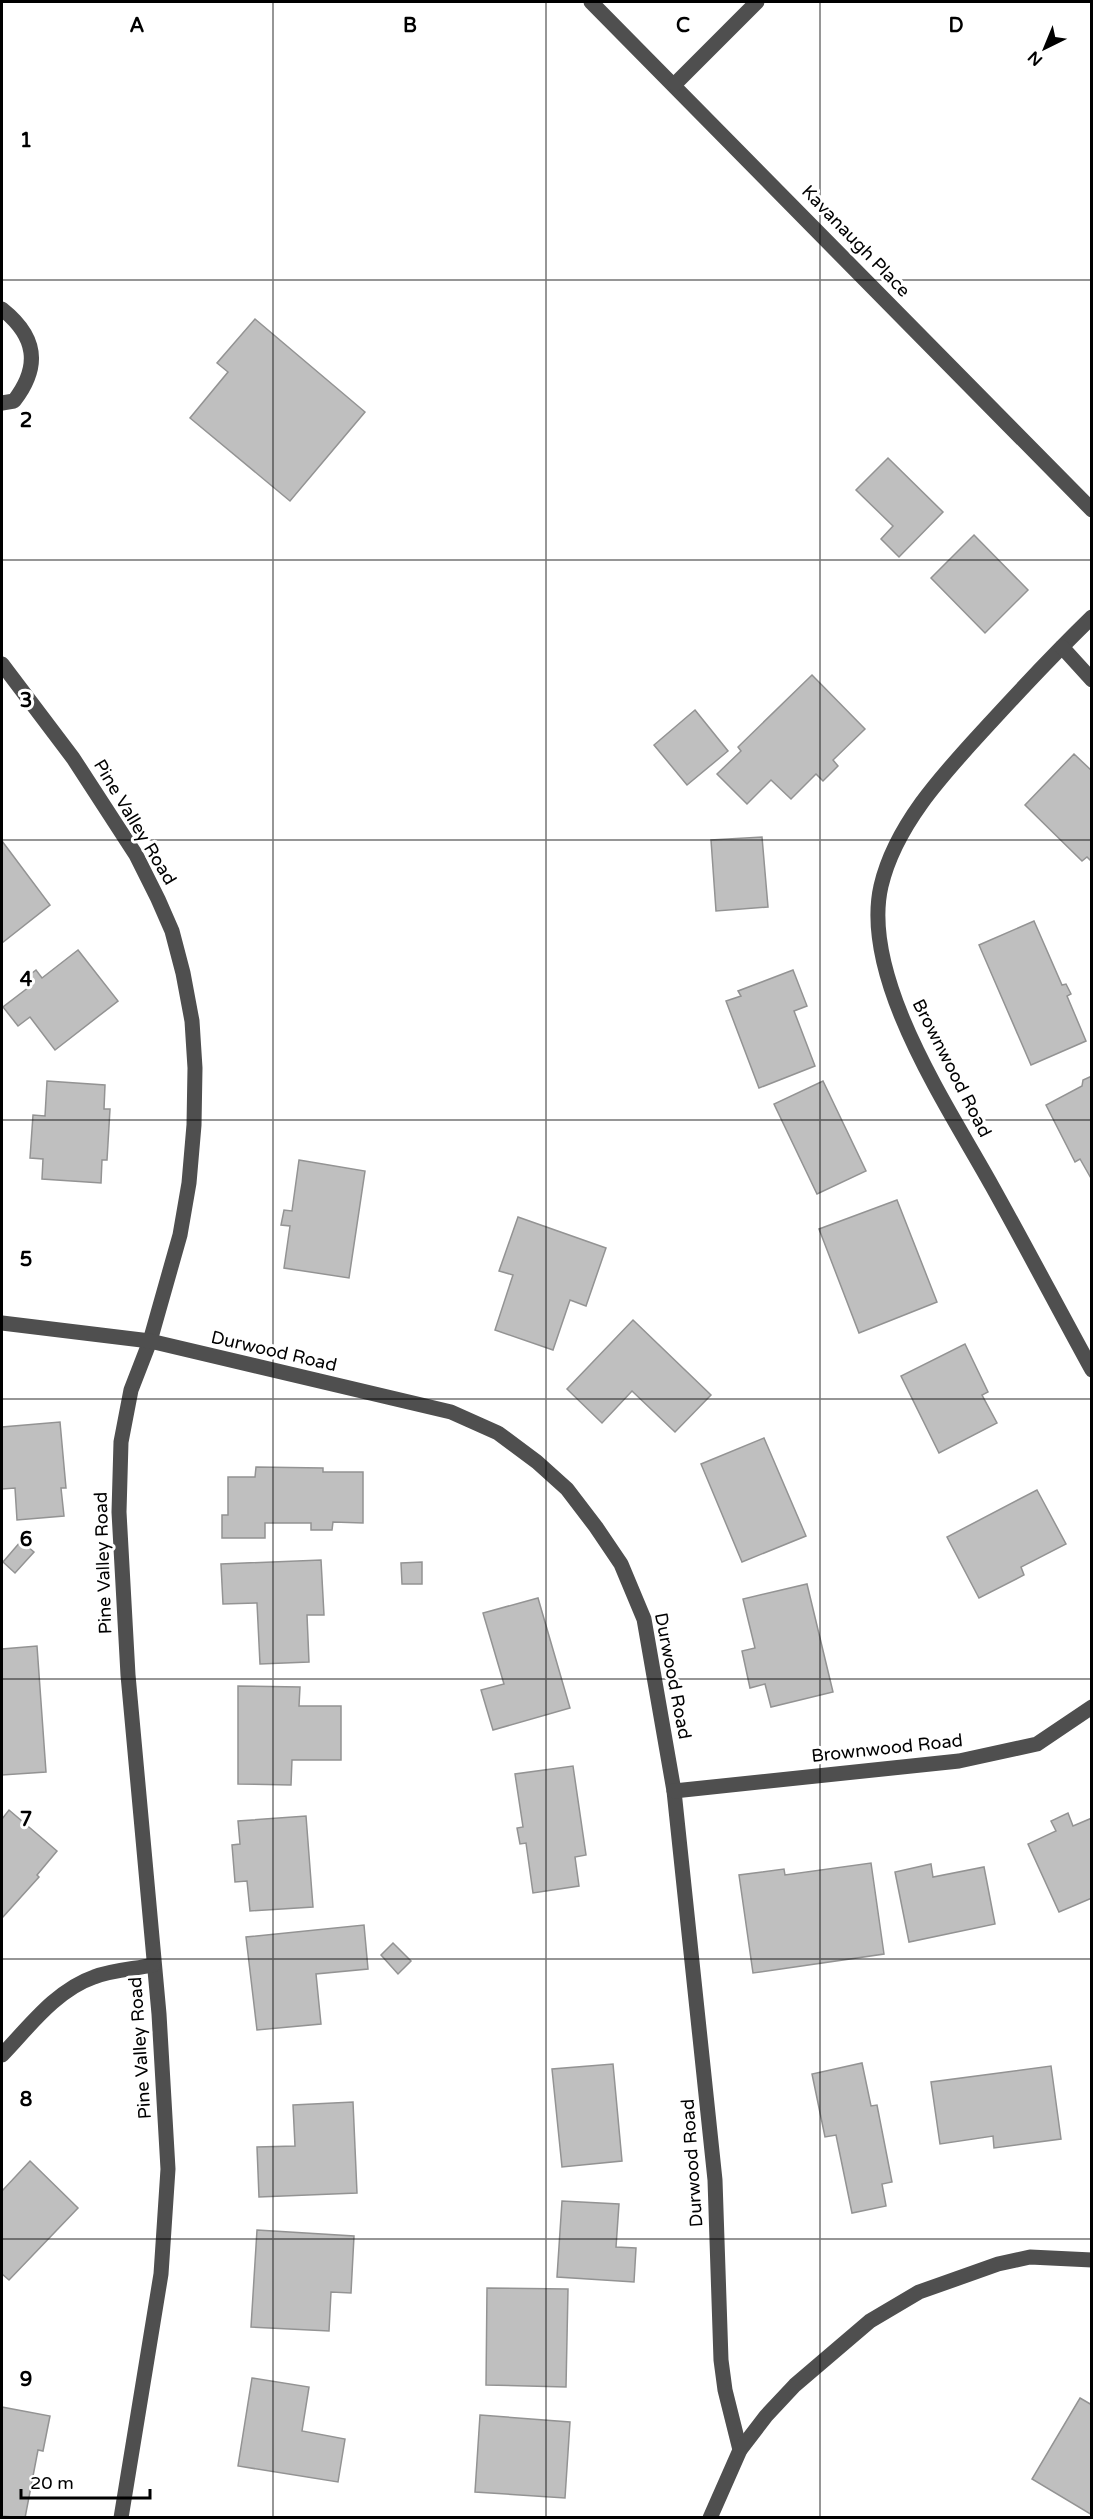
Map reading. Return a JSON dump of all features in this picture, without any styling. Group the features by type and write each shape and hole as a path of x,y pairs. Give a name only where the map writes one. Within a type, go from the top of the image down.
{"street":[{"name":"Kavanaugh Place","path":"591,2 675,84 1092,510"},
{"path":"675,84 757,2"},
{"path":"2,309 14,318 30,344 32,365 26,385 14,401 2,403"},
{"name":"Brownwood Road","path":"1092,617 974,741 926,798 897,842 881,885 877,921 881,956 902,1015 929,1074 1092,1370"},
{"path":"1062,647 1092,680"},
{"name":"Pine Valley Road","path":"2,664 73,758 136,855 172,931 192,1021 195,1068 194,1125 189,1183 180,1235 150,1341 131,1390 120,1442 118,1512 132,1730 159,2014 168,2169 161,2274 121,2517"},
{"name":"Durwood Road","path":"2,1323 150,1341 451,1412 498,1433 537,1462 567,1490 621,1564 644,1619 674,1791 714,2180 720,2360 740,2450"},
{"name":"Brownwood Road","path":"674,1791 959,1761 1000,1754 1037,1744 1092,1707"},
{"path":"2,2055 58,1997 76,1985 94,1977 153,1965"},
{"path":"710,2517 740,2450 766,2416 827,2355 870,2321 919,2292 998,2264 1030,2257 1092,2260"}],"building":[{"path":"255,319 365,412 290,501 190,418 228,372 217,363"},
{"path":"888,458 943,512 899,557 881,539 893,526 856,490"},
{"path":"974,535 1028,590 985,633 931,578"},
{"path":"812,675 865,729 833,760 838,766 823,781 816,774 791,799 771,780 747,804 717,774 741,751 738,747"},
{"path":"695,710 728,751 687,785 654,745"},
{"path":"1074,754 1092,771 1092,862 1087,857 1082,861 1025,805"},
{"path":"762,837 768,907 716,911 711,840"},
{"path":"2,841 50,905 2,943"},
{"path":"1034,921 1062,985 1066,984 1071,994 1067,996 1086,1041 1031,1065 979,945"},
{"path":"78,950 118,1001 55,1050 30,1017 18,1026 3,1007 29,987 23,980 36,970 42,978"},
{"path":"793,970 807,1006 794,1011 815,1066 759,1088 726,1001 741,996 738,991"},
{"path":"1092,1076 1092,1180 1080,1159 1075,1162 1046,1105 1082,1086 1083,1080"},
{"path":"47,1081 105,1085 104,1109 110,1109 107,1160 102,1160 101,1183 42,1179 43,1159 30,1158 33,1115 45,1116"},
{"path":"823,1081 866,1171 817,1194 774,1104"},
{"path":"299,1160 365,1171 349,1278 284,1268 290,1226 281,1225 284,1210 292,1211"},
{"path":"897,1200 937,1302 859,1333 819,1229"},
{"path":"518,1217 606,1248 586,1306 570,1300 553,1350 495,1330 513,1275 499,1271"},
{"path":"633,1320 711,1395 675,1432 632,1391 602,1423 567,1389"},
{"path":"965,1344 988,1392 982,1395 997,1423 939,1453 901,1376"},
{"path":"60,1422 66,1488 61,1488 64,1516 17,1520 15,1488 2,1489 2,1427"},
{"path":"764,1438 806,1536 742,1562 701,1464"},
{"path":"256,1467 323,1468 323,1472 363,1472 363,1523 333,1522 332,1530 311,1530 311,1523 265,1523 265,1538 222,1538 222,1515 228,1515 228,1477 255,1477"},
{"path":"1037,1490 1066,1544 1021,1567 1024,1575 979,1598 947,1537"},
{"path":"21,1541 34,1552 15,1573 3,1562"},
{"path":"321,1560 324,1615 307,1615 309,1662 260,1664 257,1603 223,1604 221,1564"},
{"path":"422,1562 422,1584 402,1584 401,1563"},
{"path":"807,1584 833,1692 771,1707 765,1684 750,1688 742,1651 755,1648 743,1599"},
{"path":"538,1598 570,1708 493,1730 481,1690 504,1684 483,1613"},
{"path":"37,1646 46,1772 2,1775 2,1649"},
{"path":"238,1686 300,1687 299,1706 341,1706 341,1760 292,1760 291,1785 238,1784"},
{"path":"573,1766 586,1855 575,1857 579,1886 533,1893 526,1843 520,1844 517,1828 523,1827 515,1774"},
{"path":"9,1810 57,1851 37,1875 39,1877 2,1918 2,1819"},
{"path":"1068,1813 1073,1826 1092,1818 1092,1898 1059,1912 1028,1844 1056,1831 1051,1821"},
{"path":"306,1816 313,1907 250,1911 247,1881 235,1882 232,1845 240,1844 238,1821"},
{"path":"871,1863 884,1954 753,1973 739,1875 784,1869 785,1875"},
{"path":"931,1864 933,1877 984,1867 995,1924 909,1942 895,1872"},
{"path":"364,1925 368,1969 316,1974 321,2024 257,2030 246,1937"},
{"path":"393,1943 411,1961 398,1974 381,1955"},
{"path":"862,2063 871,2106 877,2105 892,2182 882,2184 886,2206 852,2213 836,2135 825,2137 812,2074"},
{"path":"613,2064 622,2161 562,2167 552,2069"},
{"path":"1051,2066 1061,2139 994,2148 993,2136 940,2144 931,2082"},
{"path":"353,2102 357,2193 259,2197 257,2147 295,2146 293,2105"},
{"path":"30,2161 78,2208 9,2280 2,2274 2,2191"},
{"path":"562,2201 619,2204 616,2247 636,2248 634,2282 557,2277"},
{"path":"257,2230 354,2236 351,2293 331,2292 329,2331 251,2327"},
{"path":"487,2288 568,2289 566,2387 486,2385"},
{"path":"252,2378 309,2387 302,2431 345,2439 338,2482 238,2466"},
{"path":"1080,2398 1092,2405 1092,2515 1032,2479"},
{"path":"2,2407 50,2416 43,2451 38,2450 25,2518 2,2516"},
{"path":"480,2415 570,2422 565,2498 475,2492"}]}
